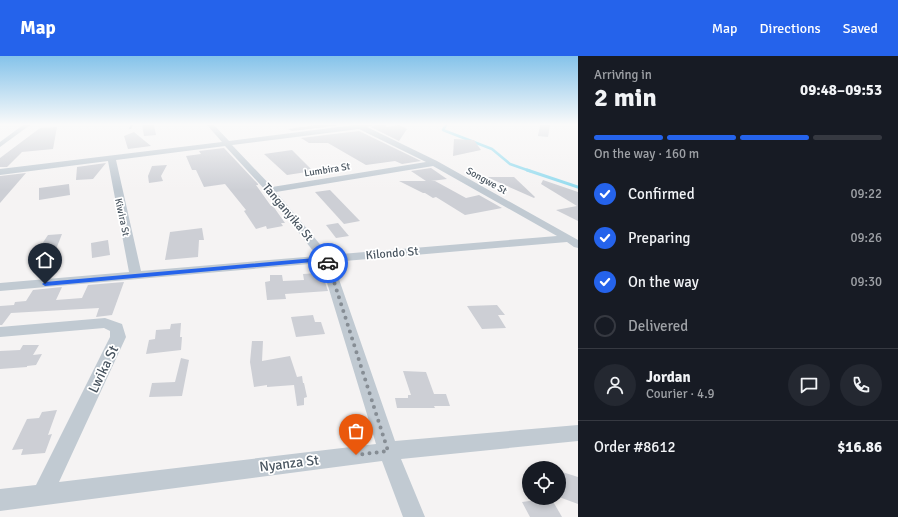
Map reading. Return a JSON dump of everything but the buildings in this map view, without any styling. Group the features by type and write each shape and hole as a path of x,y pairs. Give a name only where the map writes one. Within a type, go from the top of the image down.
{"street":[{"path":"0,172 196,147"},
{"name":"Tanganyika St","path":"228,147 270,190 326,259 388,451 414,517"},
{"name":"Songwe St","path":"401,147 434,163 574,242"},
{"name":"Kiwira St","path":"111,157 136,276"},
{"name":"Lumbira St","path":"270,190 434,163"},
{"name":"Kilondo St","path":"0,287 326,259 574,242"},
{"name":"Lwika St","path":"0,332 105,323 118,328 118,337 43,494"},
{"name":"Nyanza St","path":"0,500 388,451 578,433"}],"waterway":[{"path":"486,147 492,149 510,164 530,171"},
{"path":"530,171 578,187"}],"way so far":[{"path":"328,263 388,451 356,455"}],"route":[{"path":"45,284 326,259 328,263"}]}
